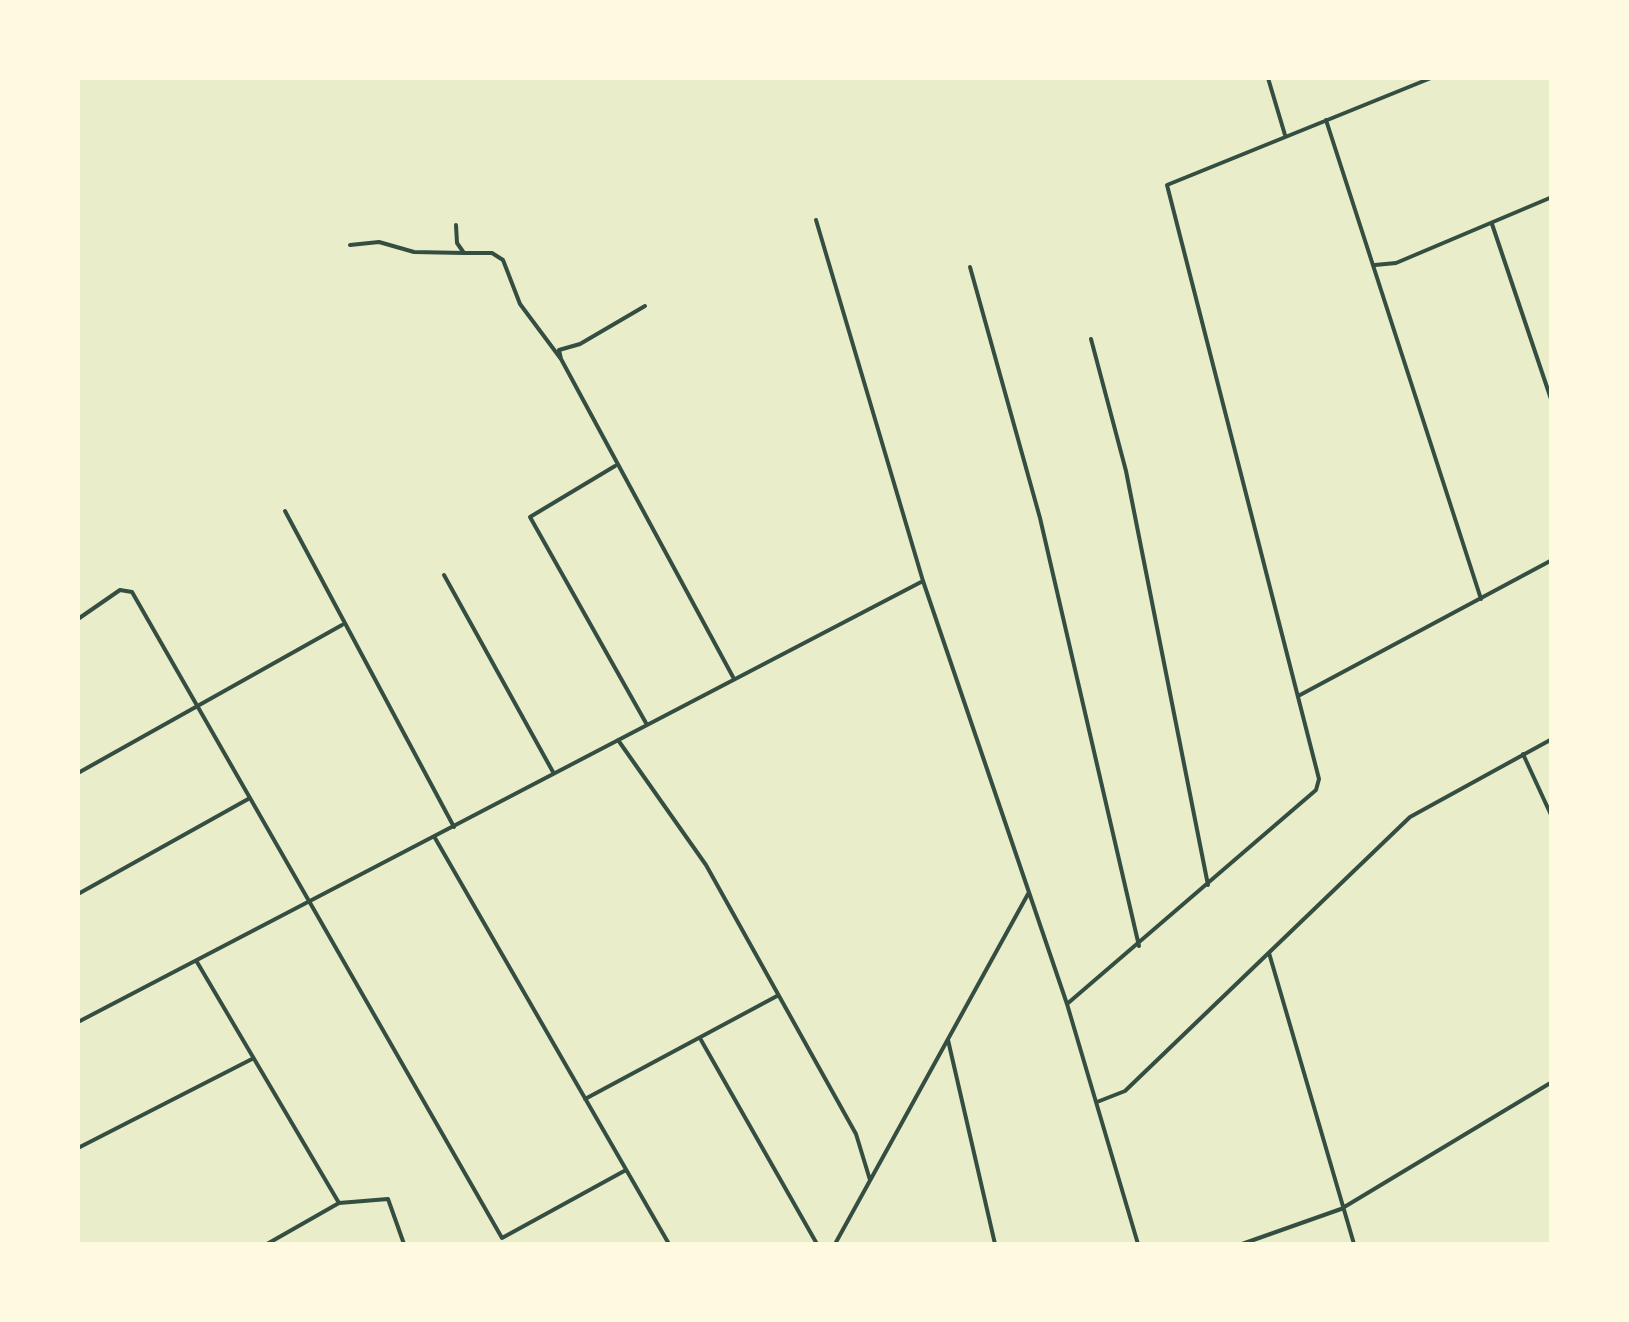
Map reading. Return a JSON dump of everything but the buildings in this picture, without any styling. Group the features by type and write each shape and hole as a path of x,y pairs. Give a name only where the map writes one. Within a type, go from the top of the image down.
{"street":[{"path":"1268,78 1285,136"},
{"path":"1067,1004 1316,790 1319,779 1167,185 1431,78"},
{"path":"1326,120 1481,599"},
{"path":"1375,265 1396,263 1552,197"},
{"path":"816,220 923,580 1067,1004 1138,1244"},
{"path":"1492,224 1552,402"},
{"path":"456,225 458,243 464,253"},
{"path":"350,245 379,242 414,252 492,253 504,260 520,304 562,359"},
{"path":"970,267 1040,518 1138,946"},
{"path":"646,306 580,344 559,350 733,677"},
{"path":"1091,338 1126,471 1208,885"},
{"path":"617,465 530,516 646,722"},
{"path":"285,511 342,624 454,827"},
{"path":"1300,695 1552,560"},
{"path":"444,575 553,772"},
{"path":"78,1022 923,580"},
{"path":"78,618 120,590 132,592 506,1244"},
{"path":"78,773 342,624"},
{"path":"1097,1102 1126,1091 1410,817 1552,739"},
{"path":"618,740 706,865 856,1134 870,1180"},
{"path":"1524,754 1552,817"},
{"path":"78,894 250,798"},
{"path":"435,838 670,1244"},
{"path":"835,1244 1028,893"},
{"path":"1269,953 1354,1244"},
{"path":"196,960 339,1203"},
{"path":"585,1099 777,996"},
{"path":"701,1040 816,1244"},
{"path":"948,1040 995,1244"},
{"path":"78,1148 252,1059"},
{"path":"1242,1244 1341,1208 1552,1082"},
{"path":"502,1238 626,1170"},
{"path":"267,1244 339,1203 388,1199 404,1244"}]}
